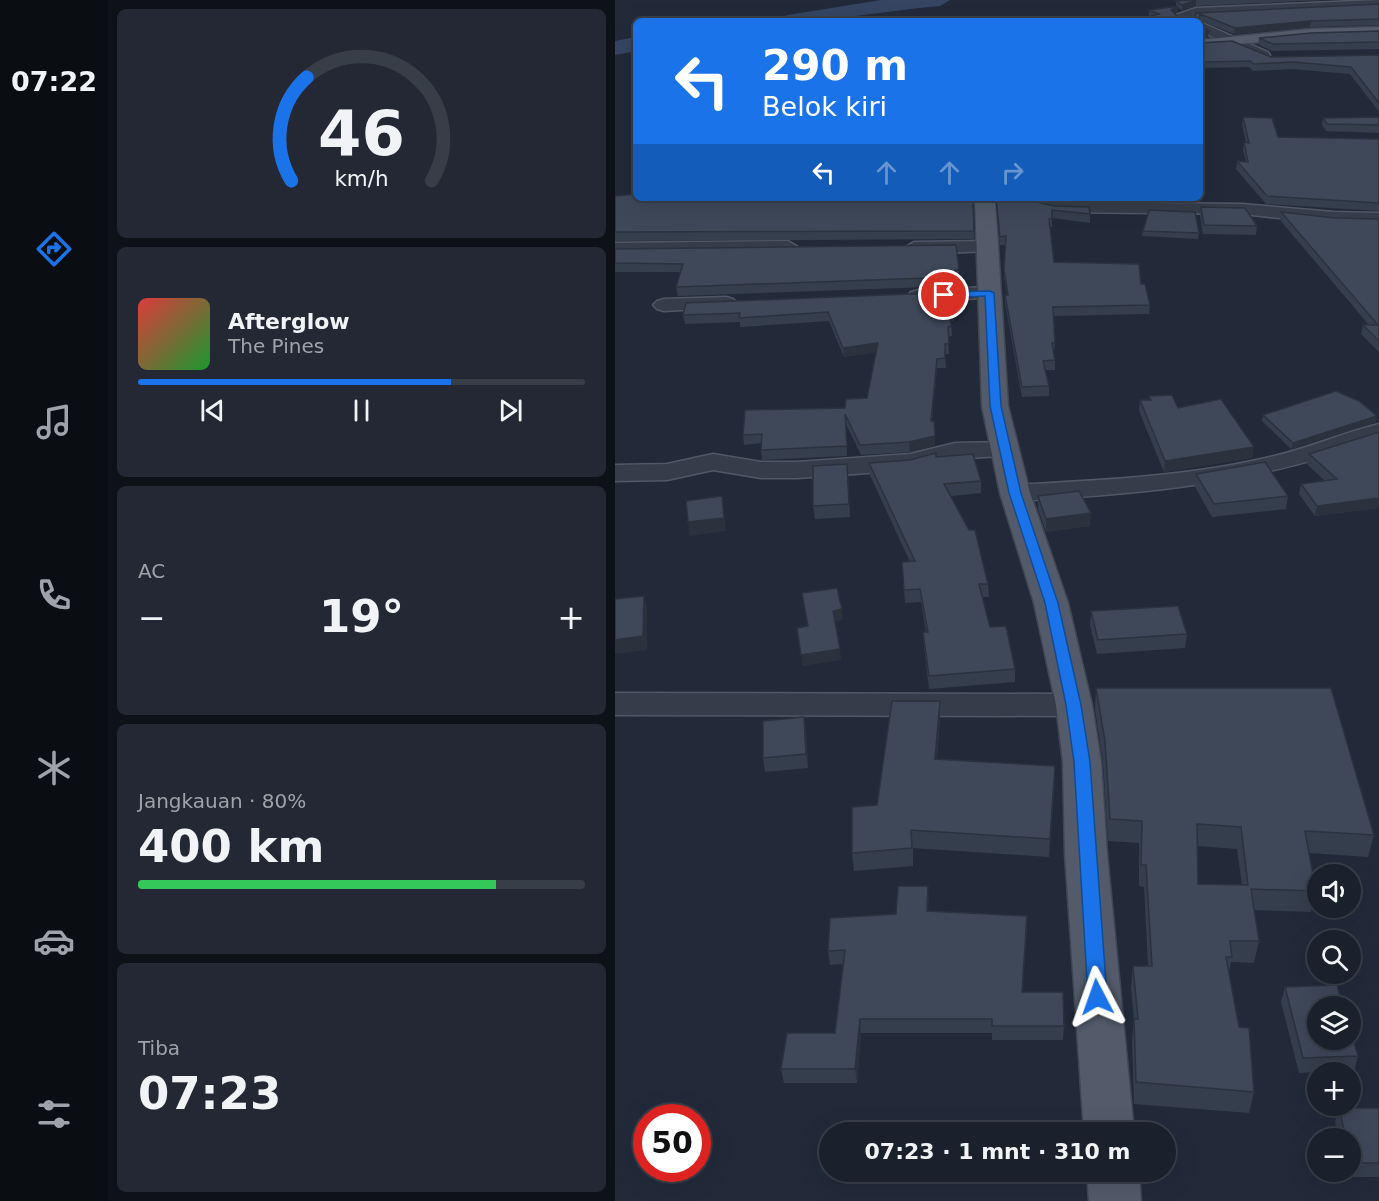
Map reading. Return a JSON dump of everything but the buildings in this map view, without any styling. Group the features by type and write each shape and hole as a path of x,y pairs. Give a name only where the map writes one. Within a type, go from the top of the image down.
{"main road":[{"path":"1203,44 1320,32 1379,31"},
{"path":"985,201 995,406 1015,493 1051,603 1074,705 1082,762 1086,854 1108,1122"},
{"path":"1114,1182 1115,1201"}],"street":[{"path":"1183,18 1179,16 1196,12 1379,4"},
{"path":"1203,27 1261,55 1276,57"},
{"path":"1039,201 1039,203 1054,207 1242,209 1334,218 1379,219"},
{"path":"898,248 986,247"},
{"path":"615,249 805,248"},
{"path":"898,297 990,293"},
{"path":"664,305 747,302"},
{"path":"1015,493 1095,488 1222,474 1302,456 1379,431"},
{"path":"615,473 667,472 714,462 761,470 797,470 910,462 955,451 1005,450"},
{"path":"615,704 1074,705"}],"waterway":[{"path":"805,18 860,8 940,0"},
{"path":"615,48 633,45"}],"route":[{"path":"944,295 990,293 995,406 1015,493 1051,603 1074,705 1082,762 1086,854 1097,997"}]}
